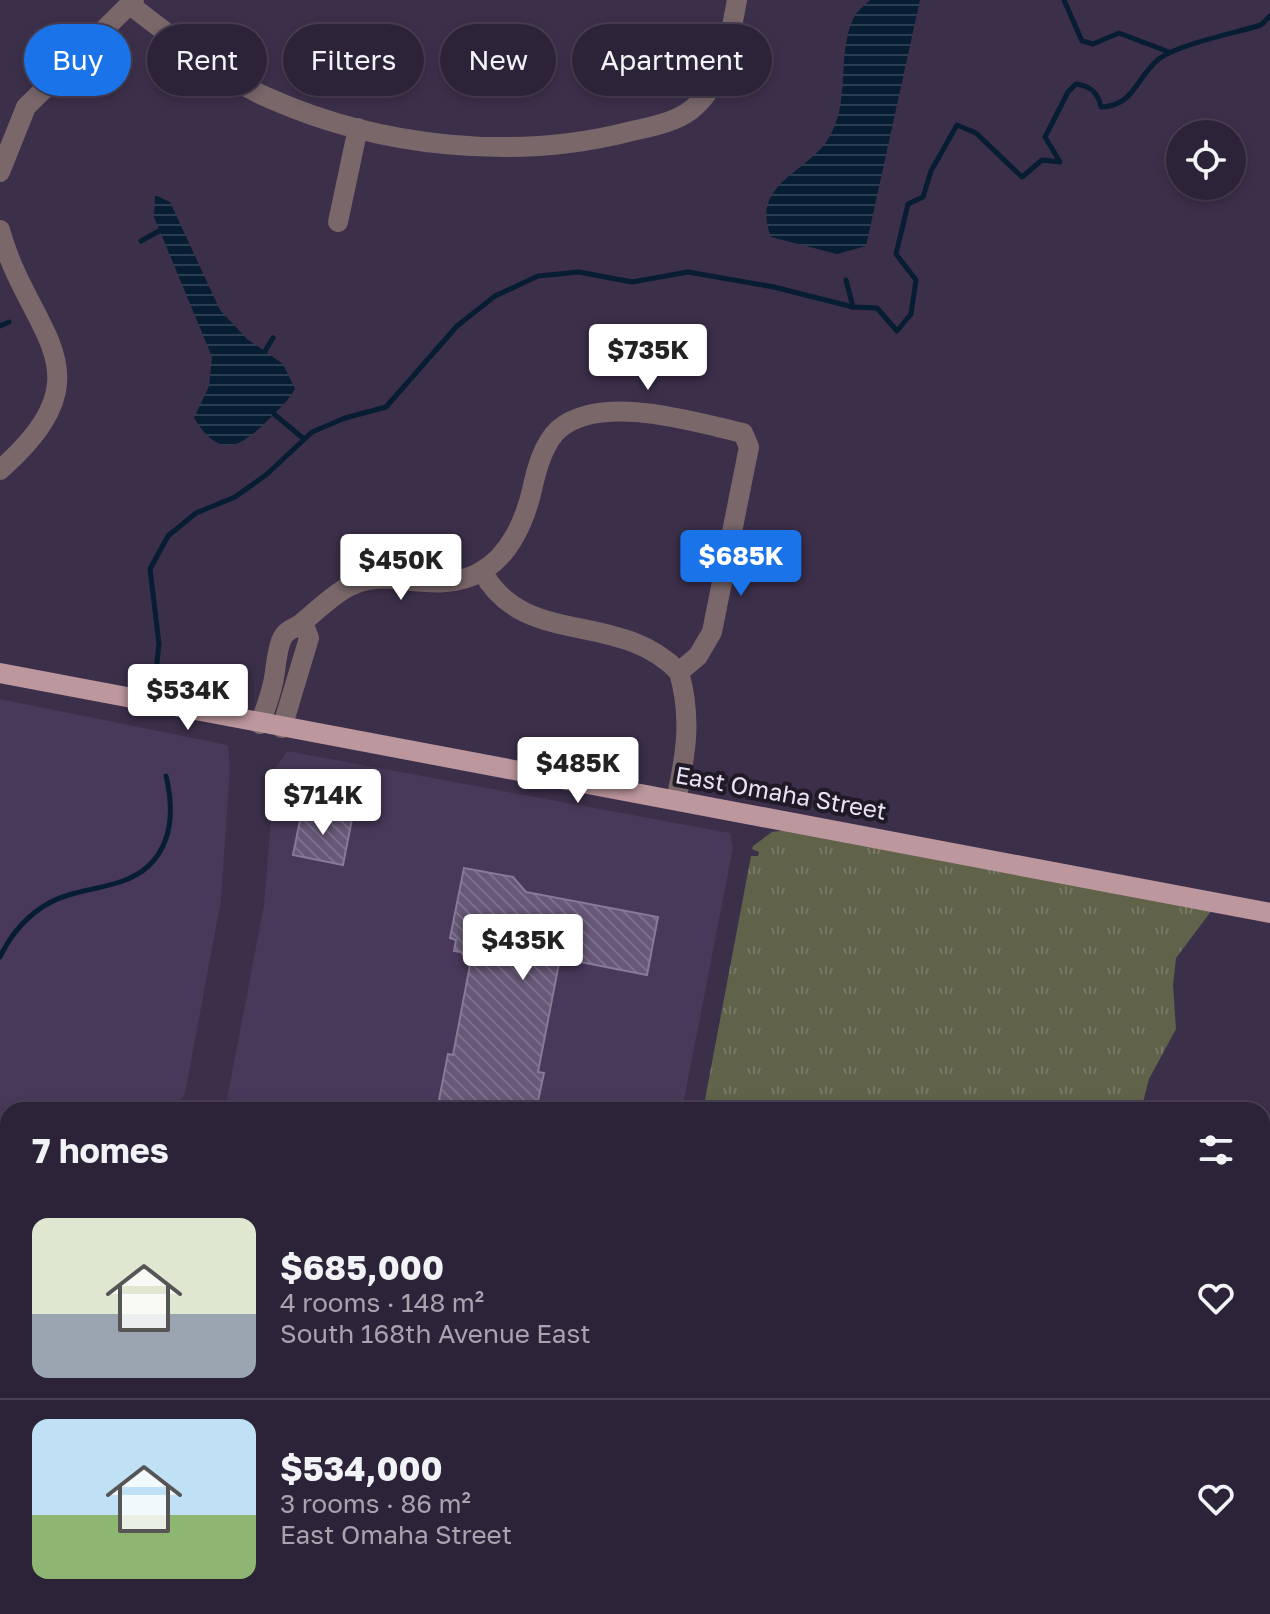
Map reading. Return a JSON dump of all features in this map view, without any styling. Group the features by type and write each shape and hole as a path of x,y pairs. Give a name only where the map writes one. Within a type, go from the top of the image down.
{"main road":[{"name":"East Omaha Street","path":"0,673 1270,913"}],"street":[{"path":"1,163 26,107 132,2 191,51 268,98 326,121 457,145 535,147 607,137 663,123 691,110 713,84 728,49 737,0"},
{"path":"338,222 358,128"},
{"path":"0,230 7,256 41,317 57,362 54,406 32,442 0,470"},
{"path":"260,724 286,631 303,623 320,604 359,582 383,578 436,584 482,571 508,546 527,512 540,460 559,430 594,414 654,414 743,433 749,447 712,632 698,656 679,672"},
{"path":"482,571 508,605 535,617 625,637 661,654 679,672 690,733 676,800"},
{"path":"282,728 309,638 303,623"},
{"path":"279,655 302,660"}],"shaded area":[{"path":"0,699 228,745 230,767 221,900 185,1094 179,1102 0,1102"},
{"path":"287,751 730,833 733,848 684,1102 227,1102 264,905 275,769"}],"green space":[{"path":"794,829 1212,910 1176,958 1173,985 1176,1029 1149,1079 1143,1102 705,1102 751,856 758,856 759,852 752,849 772,832"}],"water":[{"path":"870,0 920,0 866,246 837,254 771,237 766,218 768,203 785,180 822,147 831,134 840,106 848,33 854,16"},
{"path":"155,195 170,202 220,310 247,339 283,364 295,389 269,419 239,443 230,445 213,440 194,418 209,386 212,357 154,217"}],"building":[{"path":"309,810 352,819 343,865 293,855 301,815 308,816"},
{"path":"464,868 513,877 526,892 658,917 647,975 560,958 538,1072 544,1073 538,1102 439,1102 448,1054 453,1055 470,965 461,952 454,951 456,940 450,938"}],"waterway":[{"path":"1064,0 1082,41 1093,44 1119,33 1169,52"},
{"path":"155,681 159,644 150,569 168,536 196,513 235,497 266,475 312,432 345,418 386,407 457,326 495,296 538,276 579,272 632,282 688,272 774,287 853,307 877,308 897,331 911,314 916,280 896,254 908,204 923,197 931,171 957,125 976,133 1022,177 1042,160 1060,162 1045,137 1068,92 1076,84 1093,91 1101,107 1112,105 1129,96 1160,58 1194,44 1261,25 1270,16"},
{"path":"141,241 159,231"},
{"path":"846,280 853,307"},
{"path":"0,326 9,322"},
{"path":"265,351 273,338"},
{"path":"274,414 304,439"},
{"path":"0,957 20,926 49,903 120,882 149,865 166,840 169,825 166,776"}]}
